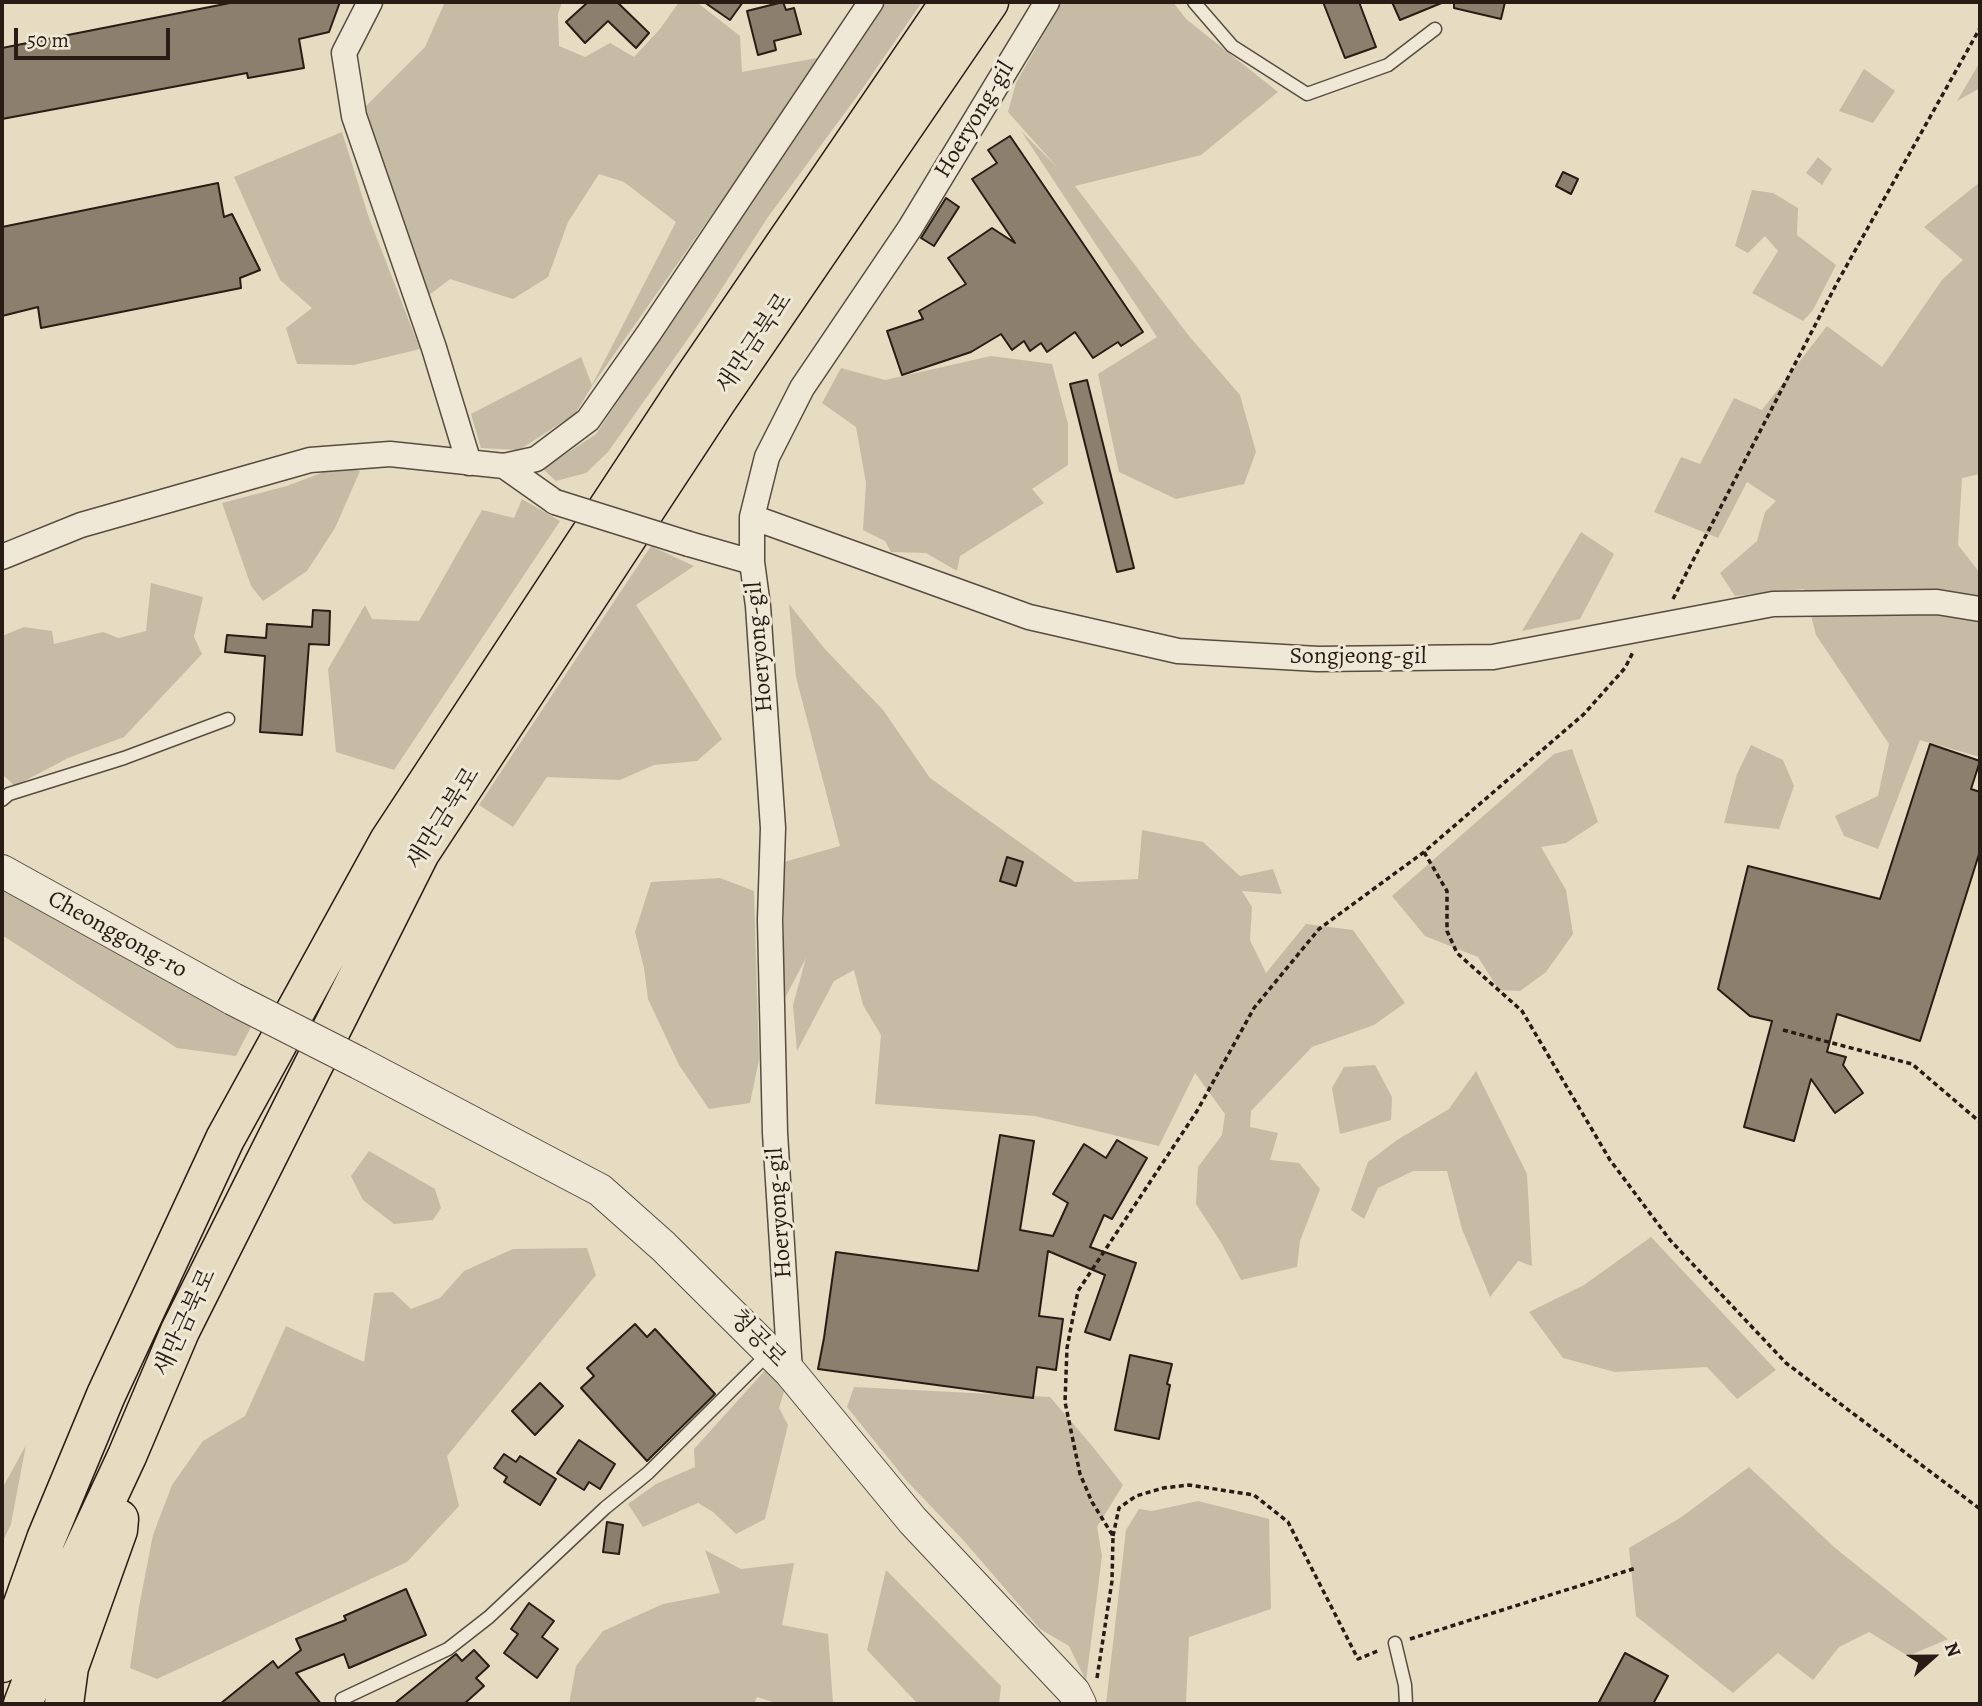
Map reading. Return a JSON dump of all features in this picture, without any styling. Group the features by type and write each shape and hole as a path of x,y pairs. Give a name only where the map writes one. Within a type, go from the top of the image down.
{"highway":[{"name":"새만금북로","path":"2,1663 46,1539 106,1395 225,1139 389,841 690,383 950,2"},
{"name":"새만금북로","path":"23,1704 77,1563 127,1456 180,1331 420,853 718,399 989,2"},
{"path":"2,1623 71,1441 106,1395"},
{"path":"57,1704 118,1530 127,1456"},
{"path":"2,1605 21,1570"},
{"path":"64,1704 69,1667"}],"street":[{"path":"370,2 344,53 354,116 434,348 469,463"},
{"path":"2,557 81,525 310,460 390,454 503,467 536,459 588,420 871,2"},
{"name":"Hoeryong-gil","path":"780,1362 770,920 773,828 758,606 752,562 752,517 767,457 802,388 910,228 1047,2"},
{"path":"503,467 555,502 752,562"},
{"name":"Songjeong-gil","path":"752,517 1029,617 1178,651 1318,659 1493,657 1773,604 1937,602 1980,609"},
{"name":"Cheonggong-ro","path":"2,871 233,999 359,1063"},
{"name":"청공로","path":"359,1063 600,1190 672,1255 780,1362 913,1521 1073,1692 1088,1696"}],"lane":[{"path":"1194,2 1232,46 1307,94 1388,65 1435,29"},
{"path":"2,800 9,794 124,758 228,719"},
{"path":"342,1699 448,1649 489,1617 605,1508 780,1362"},
{"path":"1395,1643 1405,1685 1406,1704"}],"path":[{"path":"1113,1536 1092,1502 1080,1474 1065,1402 1067,1348 1078,1291 1197,1111 1254,1008 1319,929 1424,852 1584,714 1625,668 1647,628 1674,598 1838,281 1980,28"},
{"path":"1424,852 1447,891 1447,931 1457,953 1522,1011 1610,1160 1670,1240 1786,1363 1980,1509"},
{"path":"1783,1030 1912,1063 1980,1122"},
{"path":"1088,1696 1112,1581 1113,1536 1119,1508 1136,1496 1164,1488 1189,1485 1254,1495 1288,1522 1358,1659 1395,1643 1636,1568"}],"shaded area":[{"path":"445,2 562,2 558,14 559,46 585,57 610,43 634,57 660,29 679,2 700,2 699,4 740,36 742,72 822,57 575,414 519,450 481,448 471,414 581,357 592,385 676,222 624,182 599,174 568,222 548,277 513,299 450,279 428,296 360,112 425,47"},
{"path":"881,2 922,2 858,95 768,217 704,316 608,452 586,473 556,481 543,469 596,434"},
{"path":"1062,2 1173,2 1186,19 1278,92 1201,155 1075,186 1189,336 1240,395 1256,452 1244,484 1176,499 1119,472 1098,374 1157,337 1021,131 1057,167 1008,112 1016,83"},
{"path":"1980,62 1980,88 1957,101"},
{"path":"1864,69 1895,91 1873,123 1839,111"},
{"path":"342,132 369,218 420,349 354,365 297,364 286,328 312,308 280,280 234,177"},
{"path":"1818,157 1832,169 1822,185 1806,173"},
{"path":"1980,182 1980,474 1962,478 1958,545 1980,573 1980,757 1920,740 1878,849 1844,836 1835,816 1878,796 1889,744 1816,635 1804,589 1735,596 1720,573 1757,541 1765,512 1776,501 1747,482 1718,538 1654,512 1681,457 1700,464 1734,398 1762,410 1827,326 1882,367 1942,280 1963,260 1924,227"},
{"path":"1752,190 1773,193 1798,208 1797,235 1836,265 1813,310 1803,321 1752,293 1778,251 1765,236 1748,253 1735,246"},
{"path":"991,356 1052,364 1068,424 1068,465 1032,489 1044,503 960,556 957,571 926,553 891,552 885,541 863,530 866,483 856,427 822,403 841,368 885,380"},
{"path":"345,464 360,471 335,528 307,571 263,601 251,586 222,503 287,486"},
{"path":"522,499 560,521 394,770 336,752 328,669 365,605 372,619 419,621 482,510 514,518"},
{"path":"1581,532 1614,554 1580,619 1522,631"},
{"path":"651,546 694,566 636,605 722,739 697,761 654,765 620,780 547,777 513,827 479,805"},
{"path":"151,583 203,597 194,637 202,654 124,737 68,758 15,786 2,774 2,636 24,627 52,631 54,644 103,632 119,638 146,631"},
{"path":"789,604 824,648 883,710 930,778 1075,882 1138,879 1142,830 1203,842 1240,876 1273,869 1282,894 1242,891 1252,907 1250,940 1266,973 1306,924 1353,930 1405,1003 1374,1025 1312,1047 1251,1111 1250,1127 1278,1133 1270,1160 1299,1163 1320,1189 1300,1241 1297,1267 1241,1280 1196,1204 1198,1167 1222,1135 1225,1114 1195,1073 1159,1146 1035,1116 875,1104 881,1035 863,1005 854,970 834,981 797,1051 793,1005 806,958 784,1000 784,862 840,846 796,677"},
{"path":"1751,745 1783,760 1794,786 1779,829 1724,823 1737,774"},
{"path":"1572,749 1598,822 1566,843 1541,847 1566,890 1573,934 1546,972 1520,991 1499,990 1478,957 1425,936 1392,896 1554,754"},
{"path":"2,877 251,1027 236,1056 177,1048 2,935"},
{"path":"720,878 754,891 759,1060 750,1103 709,1109 679,1065 648,999 635,932 651,882"},
{"path":"1375,1065 1392,1097 1391,1120 1340,1134 1332,1088 1344,1067"},
{"path":"1476,1071 1527,1174 1532,1266 1518,1261 1490,1297 1462,1229 1447,1171 1413,1171 1378,1188 1364,1219 1351,1210 1368,1162 1397,1140 1449,1109"},
{"path":"369,1151 435,1189 441,1208 433,1220 394,1224 363,1200 351,1176"},
{"path":"1651,1237 1776,1370 1737,1399 1707,1367 1615,1372 1563,1358 1529,1312 1584,1285"},
{"path":"587,1248 596,1275 447,1456 459,1506 407,1562 157,1679 130,1668 153,1535 172,1485 203,1441 245,1416 286,1326 364,1362 374,1293 393,1292 411,1309 440,1298 464,1271 513,1249"},
{"path":"769,1366 785,1388 779,1408 788,1425 765,1519 736,1534 713,1512 698,1503 643,1527 628,1504 656,1484 695,1467 694,1449"},
{"path":"854,1387 1050,1397 1123,1485 1097,1527 1102,1556 1086,1681 1069,1646 1040,1629 964,1541 906,1480 847,1407"},
{"path":"26,1445 11,1524 2,1543 2,1489"},
{"path":"1749,1467 1834,1547 1948,1639 1908,1656 1869,1632 1839,1647 1813,1680 1778,1653 1733,1693 1636,1616 1629,1548 1680,1518"},
{"path":"1198,1501 1269,1519 1271,1609 1189,1637 1186,1704 1106,1704 1126,1530 1139,1509 1152,1511"},
{"path":"705,1550 741,1569 794,1563 782,1625 828,1634 833,1703 779,1704 757,1697 754,1704 569,1704 576,1666 603,1631 663,1604 720,1593"},
{"path":"886,1570 1001,1686 999,1704 918,1704 867,1650"}],"building":[{"path":"235,2 340,2 329,32 299,39 304,68 248,78 247,73 2,119 2,48"},
{"path":"588,2 617,2 649,33 636,48 608,21 585,43 566,22"},
{"path":"704,2 743,2 730,20"},
{"path":"783,2 786,10 794,8 801,34 774,41 776,50 758,55 747,11"},
{"path":"1323,2 1359,2 1376,47 1345,58"},
{"path":"1392,2 1444,2 1400,20"},
{"path":"1454,2 1505,2 1501,19 1454,8"},
{"path":"1010,136 1143,332 1121,346 1118,342 1093,358 1075,332 1047,352 1041,343 1030,351 1024,341 1012,350 1001,334 971,352 902,375 887,331 923,319 919,311 966,284 948,258 992,228 1015,243 972,179 997,163 988,150"},
{"path":"1563,172 1578,179 1571,194 1556,186"},
{"path":"218,183 224,217 232,214 260,270 240,278 241,288 41,328 38,307 2,316 2,227"},
{"path":"946,198 959,207 934,246 921,238"},
{"path":"1087,380 1134,568 1117,572 1070,384"},
{"path":"313,610 330,611 329,645 309,644 302,735 260,732 265,656 225,652 227,635 266,638 267,624 312,627"},
{"path":"1930,744 1980,761 1971,789 1980,792 1980,851 1920,1041 1837,1014 1827,1052 1846,1057 1843,1065 1863,1093 1835,1113 1811,1079 1794,1141 1744,1127 1772,1021 1750,1016 1718,989 1748,866 1880,899"},
{"path":"1007,857 1023,862 1016,886 1000,881"},
{"path":"1000,1135 1034,1141 1020,1230 1053,1236 1068,1203 1053,1194 1084,1144 1106,1158 1117,1140 1147,1158 1112,1219 1104,1215 1090,1247 1136,1263 1110,1340 1085,1332 1105,1275 1048,1251 1039,1316 1063,1319 1056,1370 1037,1367 1033,1398 818,1369 836,1252 978,1271"},
{"path":"635,1324 647,1337 655,1329 715,1394 647,1461 581,1388 594,1376 587,1368"},
{"path":"1130,1355 1172,1364 1159,1439 1115,1430"},
{"path":"540,1383 563,1406 535,1435 512,1411"},
{"path":"579,1440 615,1464 600,1489 589,1482 584,1490 557,1473"},
{"path":"504,1454 516,1462 520,1456 556,1479 540,1505 504,1482 507,1477 494,1468"},
{"path":"607,1522 623,1525 619,1554 603,1552"},
{"path":"406,1589 426,1635 349,1668 344,1654 296,1673 321,1704 220,1704 273,1661 278,1668 301,1650 296,1639 346,1620 344,1616"},
{"path":"529,1603 554,1621 542,1637 558,1649 537,1678 504,1653 518,1634 511,1629"},
{"path":"474,1650 489,1666 476,1678 484,1686 464,1704 394,1704 456,1654 462,1661"},
{"path":"1625,1653 1668,1676 1653,1704 1598,1704"}]}
